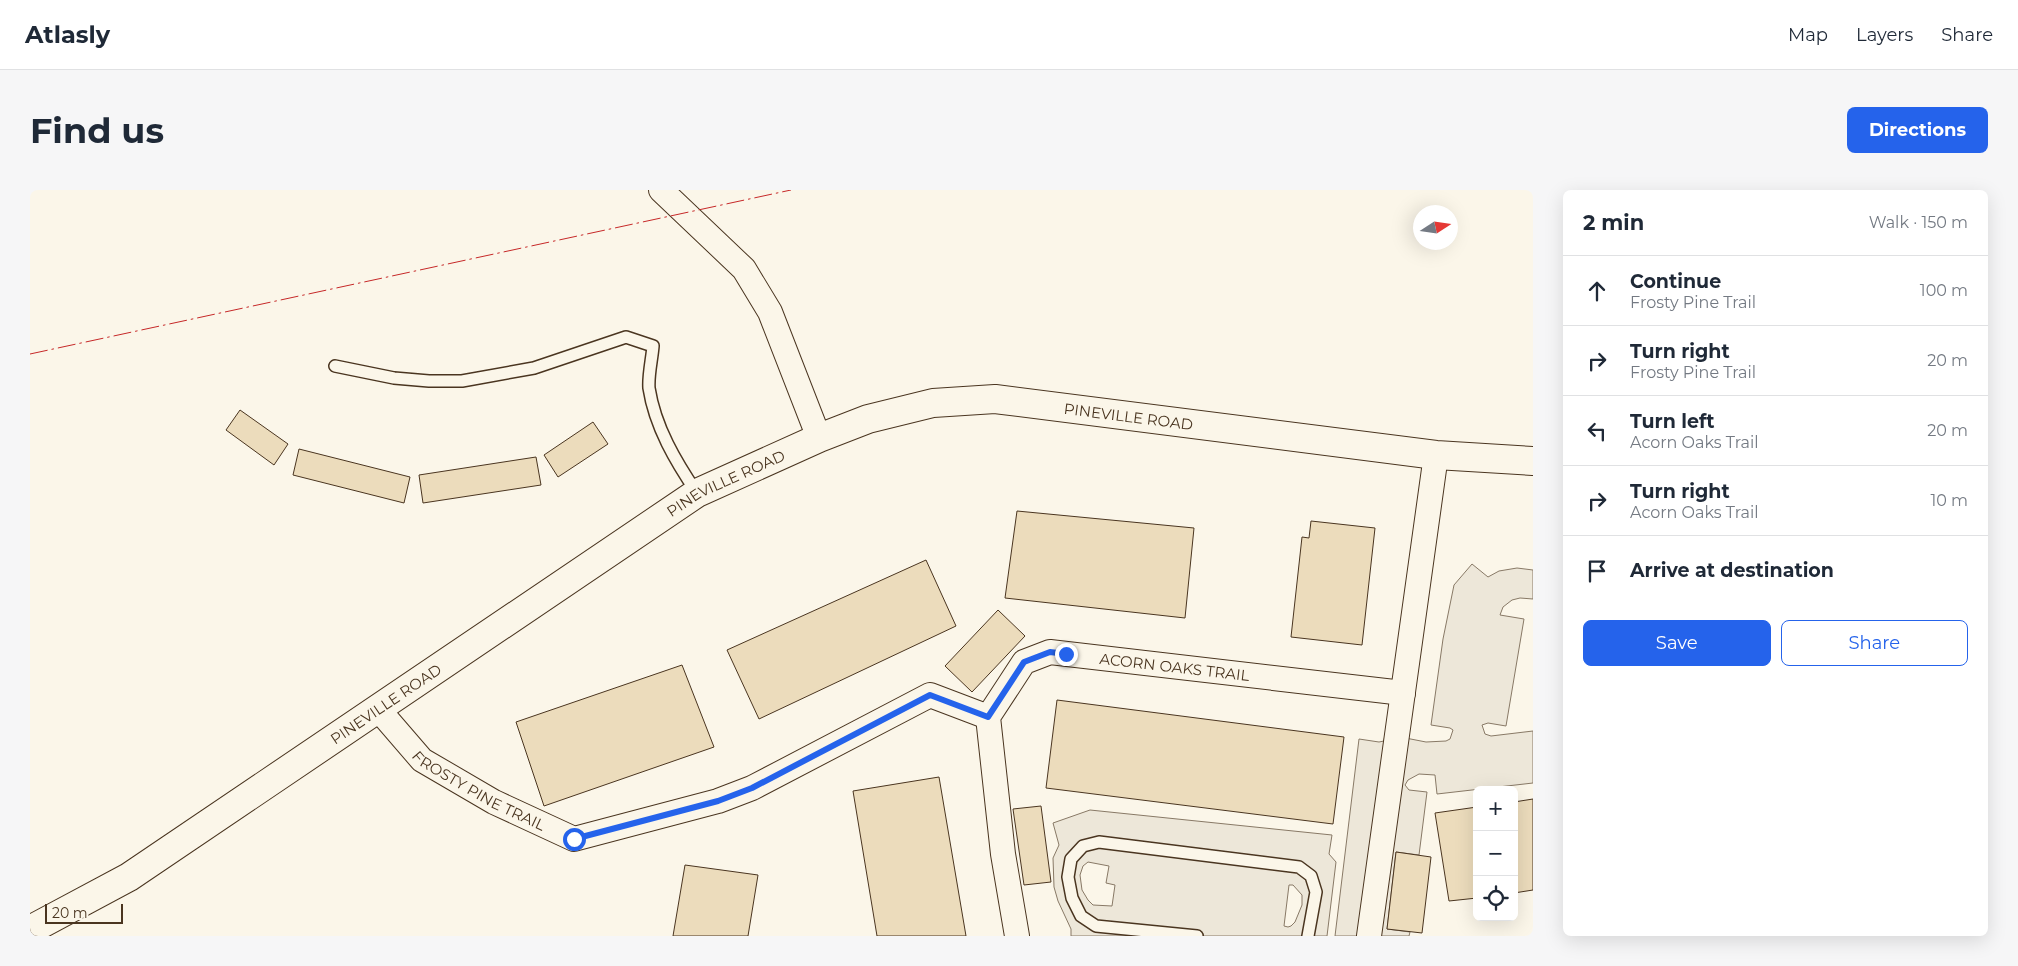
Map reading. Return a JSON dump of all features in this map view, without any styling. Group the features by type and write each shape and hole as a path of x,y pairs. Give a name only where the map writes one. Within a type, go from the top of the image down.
{"main road":[{"name":"PINEVILLE ROAD","path":"30,930 129,877 697,493 819,438 868,420 934,403 995,399 1436,455 1533,461"}],"street":[{"path":"661,190 744,269 770,312 819,438"},
{"path":"1369,936 1436,455"},
{"name":"ACORN OAKS TRAIL","path":"988,717 1024,662 1050,652 1403,693"},
{"name":"FROSTY PINE TRAIL","path":"378,709 422,760 494,802 574,839 718,801 752,788 930,695 988,717"},
{"path":"988,717 1003,854 1017,936"}],"lane":[{"path":"335,366 394,378 430,381 462,380 534,368 626,337 653,346 649,387 659,424 676,461 697,493"},
{"path":"1198,936 1096,926 1081,916 1072,898 1068,877 1071,858 1082,846 1099,842 1299,867 1311,876 1316,892 1308,936"}],"shaded area":[{"path":"1472,564 1488,577 1499,571 1517,568 1533,570 1533,599 1520,598 1512,600 1503,607 1500,615 1524,619 1506,726 1488,723 1482,725 1485,734 1491,736 1533,731 1533,783 1507,786 1473,786 1473,790 1437,794 1435,775 1419,774 1408,780 1405,785 1409,790 1427,792 1419,855 1396,852 1387,929 1410,932 1409,936 1335,936 1359,739 1379,742 1384,741 1385,734 1426,742 1450,739 1453,730 1431,725 1443,639 1454,585"},
{"path":"1090,810 1332,835 1329,854 1336,862 1327,936 1071,936 1071,929 1058,901 1054,887 1053,858 1059,845 1053,823","holes":["1088,862 1109,866 1106,883 1115,885 1112,906 1093,905 1082,890 1080,875 1083,866","1289,885 1293,885 1302,895 1302,905 1295,922 1288,927 1284,926"]}],"building":[{"path":"240,410 288,444 274,465 226,430"},
{"path":"593,422 608,444 558,477 544,455"},
{"path":"299,449 410,477 404,503 293,475"},
{"path":"536,457 541,485 423,503 419,475"},
{"path":"1017,511 1194,528 1185,618 1005,598"},
{"path":"1311,521 1375,528 1362,645 1291,637 1302,537 1309,538"},
{"path":"926,560 956,626 759,719 727,650"},
{"path":"998,610 1025,636 972,692 945,666"},
{"path":"682,665 714,747 544,806 516,722"},
{"path":"1057,700 1344,737 1333,824 1046,788"},
{"path":"939,777 966,936 877,936 853,791"},
{"path":"1533,799 1533,890 1518,892 1518,831 1518,801"},
{"path":"1041,806 1051,882 1024,885 1013,809"},
{"path":"1473,808 1473,898 1449,901 1435,813"},
{"path":"1396,852 1431,857 1422,933 1387,929"},
{"path":"685,865 758,875 748,936 673,936"}],"power":[{"path":"30,354 791,190"}],"route":[{"path":"574,839 718,801 752,788 930,695 988,717 1024,662 1050,652 1066,654"}]}
